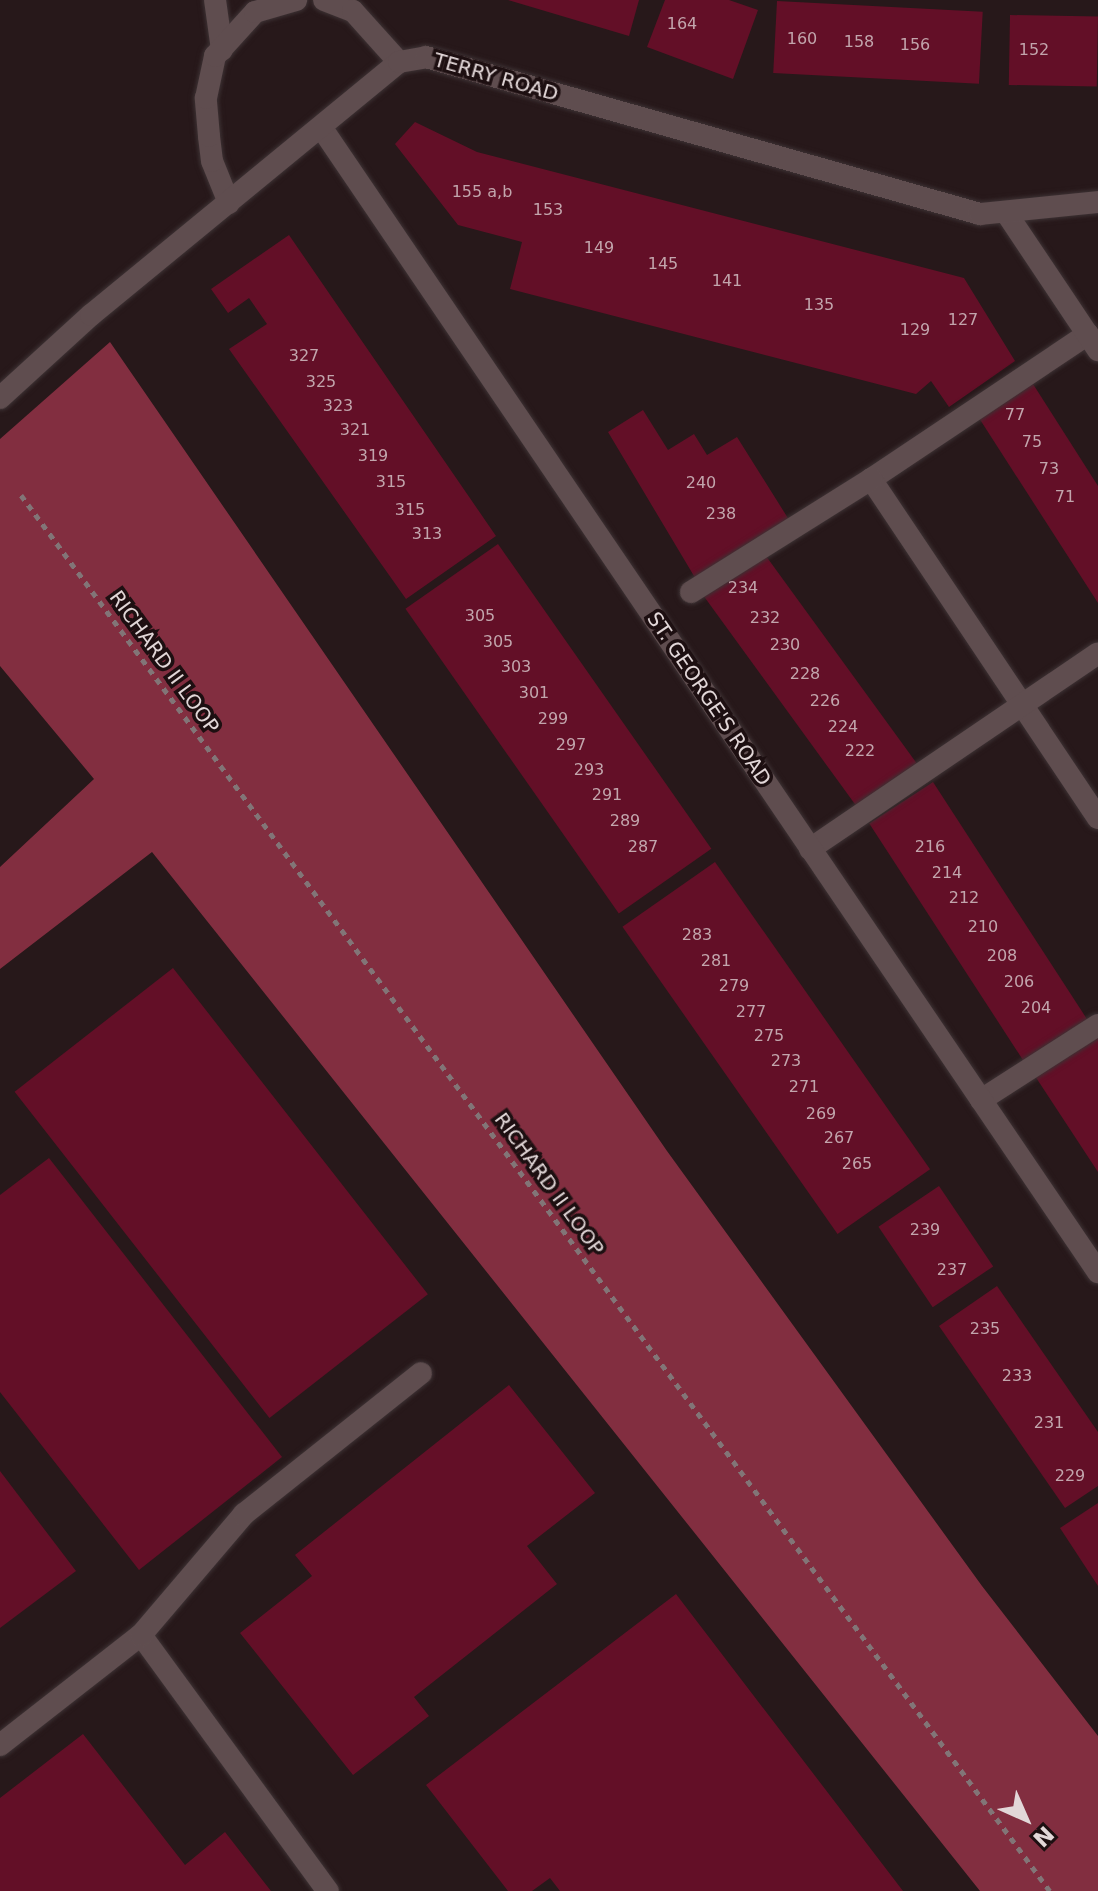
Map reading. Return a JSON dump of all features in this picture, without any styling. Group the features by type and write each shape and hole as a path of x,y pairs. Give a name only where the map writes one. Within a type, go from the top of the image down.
{"street":[{"path":"215,0 222,50"},
{"path":"229,203 212,161 206,98 215,56 255,12 296,0"},
{"path":"0,398 399,62 353,11 324,0"},
{"name":"TERRY ROAD","path":"399,62 426,57 980,214 1007,214 1098,202"},
{"name":"ST. GEORGE'S ROAD","path":"321,127 1098,1272"},
{"path":"691,592 1093,342 1007,214"},
{"path":"871,479 1098,818"},
{"path":"810,849 1021,702 1098,653"},
{"path":"981,1100 1098,1025"},
{"path":"0,1745 141,1635 244,1514 421,1373"},
{"path":"141,1635 328,1891"}],"path":[{"name":"RICHARD II LOOP","path":"21,495 1050,1891"}],"shaded area":[{"path":"110,342 667,1151 982,1586 1098,1736 1098,1891 980,1891 152,852 0,969 0,867 94,779 0,666 0,439"}],"building":[{"path":"508,0 639,0 629,36"},
{"path":"665,0 729,0 758,10 733,79 647,47"},
{"path":"777,1 983,12 979,84 773,73"},
{"path":"1010,15 1098,17 1097,87 1009,85"},
{"path":"415,122 477,152 964,278 1015,361 949,407 931,381 916,394 510,289 522,242 458,225 395,144"},
{"path":"289,235 496,536 406,599 229,349 267,324 249,298 228,313 211,289"},
{"path":"1033,384 1098,486 1098,603 979,418"},
{"path":"643,410 668,450 694,434 707,455 737,437 791,523 697,581 608,432"},
{"path":"498,544 711,849 619,914 405,609"},
{"path":"761,549 919,766 859,809 701,592"},
{"path":"933,782 1090,1024 1026,1065 869,823"},
{"path":"715,862 930,1169 838,1234 622,927"},
{"path":"173,968 428,1294 269,1418 15,1092"},
{"path":"1098,1030 1098,1172 1033,1073"},
{"path":"49,1158 282,1457 139,1570 0,1392 0,1195"},
{"path":"939,1186 993,1266 933,1307 878,1227"},
{"path":"997,1286 1098,1432 1098,1486 1065,1508 939,1326"},
{"path":"509,1385 595,1493 527,1546 557,1584 414,1697 429,1716 353,1775 240,1633 312,1576 295,1555"},
{"path":"0,1471 76,1571 0,1628"},
{"path":"1098,1503 1098,1586 1060,1528"},
{"path":"676,1594 903,1891 560,1891 550,1878 532,1891 508,1891 426,1785"},
{"path":"83,1734 185,1865 225,1832 271,1891 0,1891 0,1798"}]}
